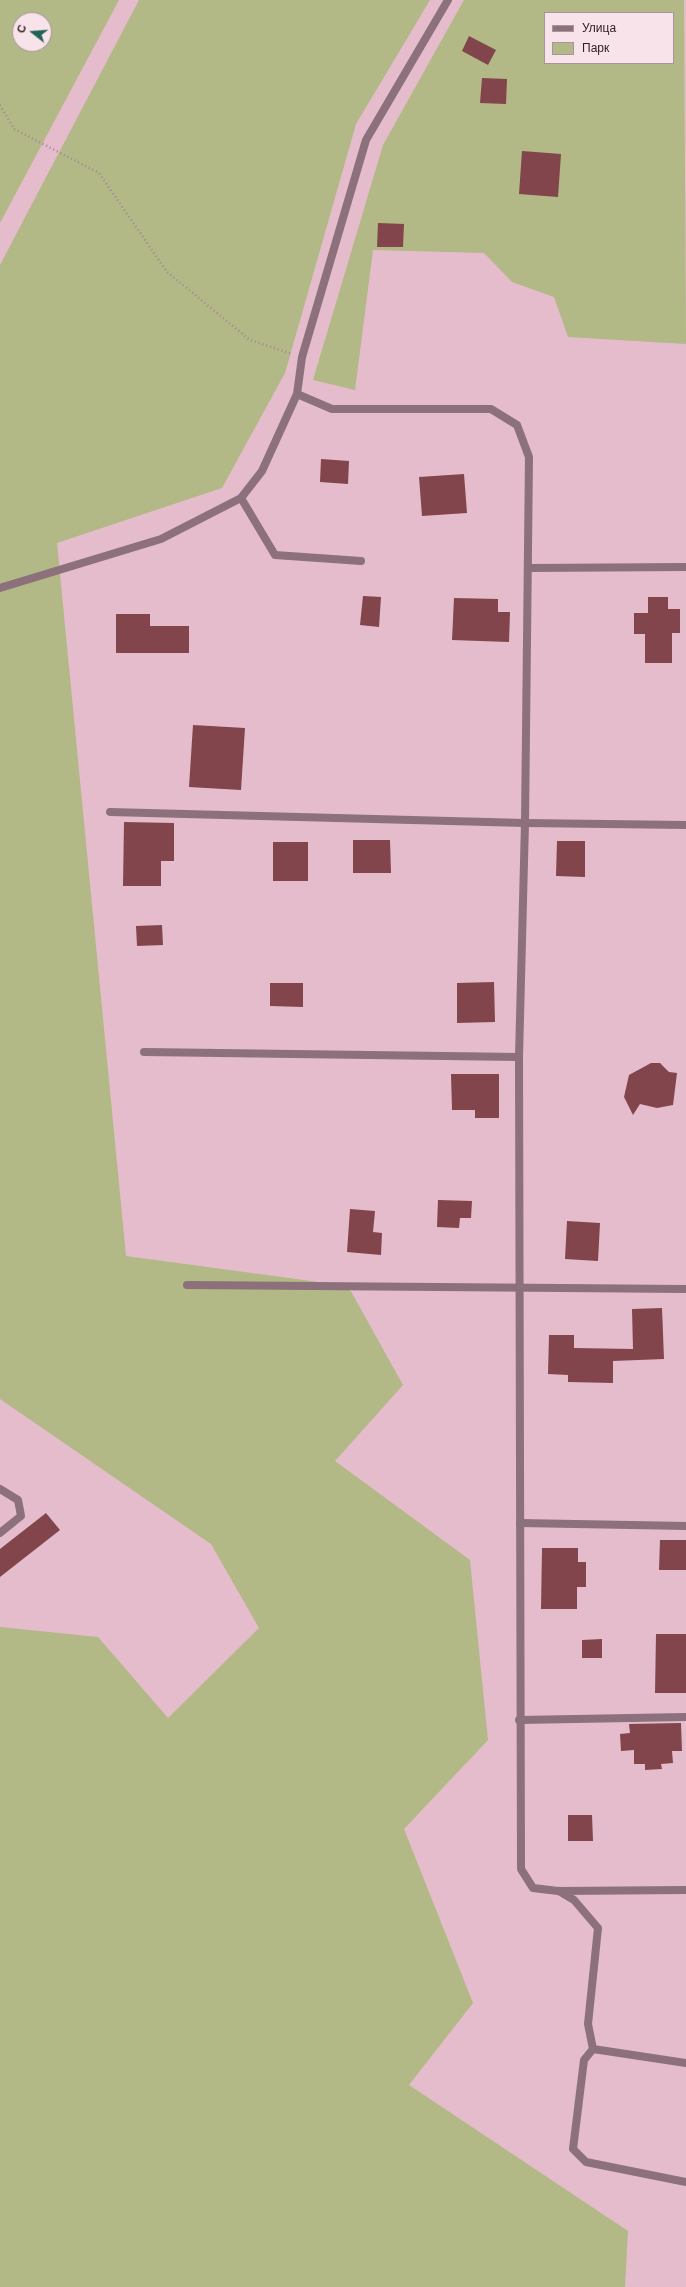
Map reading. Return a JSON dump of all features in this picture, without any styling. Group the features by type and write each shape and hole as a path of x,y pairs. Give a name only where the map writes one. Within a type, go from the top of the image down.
{"street":[{"path":"0,588 161,539 241,498 262,471 297,394 302,357 366,140 448,0"},
{"path":"297,394 332,409 491,409 517,425 529,457 525,823 519,1056 519,1720 521,1869 533,1888 558,1891 686,1890"},
{"path":"241,498 275,555 361,561"},
{"path":"528,568 686,567"},
{"path":"110,812 525,823 686,825"},
{"path":"144,1052 519,1056"},
{"path":"187,1285 686,1289"},
{"path":"0,1489 18,1500 21,1516 0,1533"},
{"path":"520,1523 686,1526"},
{"path":"519,1720 686,1717"},
{"path":"558,1891 574,1900 598,1928 588,2024 593,2049"},
{"path":"593,2049 686,2063"},
{"path":"593,2049 584,2060 574,2148 586,2162 686,2182"}],"path":[{"path":"0,105 14,129 99,173 167,272 250,340 302,357"}],"green space":[{"path":"0,0 119,0 0,223"},
{"path":"139,0 430,0 356,124 285,373 222,488 57,543 126,1256 348,1286 403,1385 335,1461 470,1560 488,1740 404,1829 473,2003 409,2085 628,2231 625,2287 0,2287 0,1627 98,1637 168,1718 259,1628 211,1544 0,1399 0,265"},
{"path":"464,0 684,0 686,344 568,337 554,297 512,282 484,253 373,250 355,390 313,380 383,145"}],"building":[{"path":"469,36 496,50 488,65 462,51"},
{"path":"482,78 507,79 506,104 480,103"},
{"path":"522,151 561,154 558,197 519,194"},
{"path":"378,223 404,224 403,247 377,247"},
{"path":"321,459 349,461 348,484 320,482"},
{"path":"464,474 467,513 422,516 419,477"},
{"path":"363,596 381,597 379,627 360,625"},
{"path":"648,597 668,597 668,609 680,609 680,633 672,633 672,663 645,663 645,634 634,634 634,613 648,613"},
{"path":"454,598 498,599 498,612 510,612 509,642 452,640"},
{"path":"116,614 150,614 150,626 189,626 189,653 116,653"},
{"path":"193,725 245,728 241,790 189,787"},
{"path":"124,822 174,823 174,861 161,861 161,886 123,886"},
{"path":"353,840 390,840 391,873 353,873"},
{"path":"557,841 585,841 585,877 556,876"},
{"path":"273,842 308,842 308,881 273,881"},
{"path":"162,925 163,945 137,946 136,926"},
{"path":"494,982 495,1022 457,1023 457,983"},
{"path":"270,983 303,983 303,1007 270,1006"},
{"path":"651,1063 660,1063 669,1072 677,1073 673,1105 657,1108 640,1104 633,1115 624,1097 629,1075"},
{"path":"451,1074 499,1074 499,1118 475,1118 475,1110 452,1110"},
{"path":"438,1200 472,1201 471,1218 460,1218 459,1228 437,1227"},
{"path":"350,1209 375,1211 373,1232 382,1233 381,1255 347,1252"},
{"path":"567,1221 600,1223 598,1261 565,1259"},
{"path":"662,1308 664,1359 613,1361 613,1383 568,1382 568,1375 548,1374 549,1335 574,1335 574,1348 633,1349 632,1309"},
{"path":"46,1513 60,1530 0,1577 0,1549"},
{"path":"660,1540 686,1540 686,1570 659,1570"},
{"path":"542,1548 578,1548 578,1562 586,1562 586,1587 577,1587 577,1609 541,1609"},
{"path":"656,1634 686,1634 686,1693 655,1693"},
{"path":"602,1639 602,1658 582,1658 582,1640"},
{"path":"681,1723 682,1751 672,1751 673,1763 661,1764 662,1769 645,1770 645,1764 634,1764 634,1750 621,1751 620,1734 630,1733 629,1724"},
{"path":"568,1815 592,1815 593,1841 568,1841"}]}
